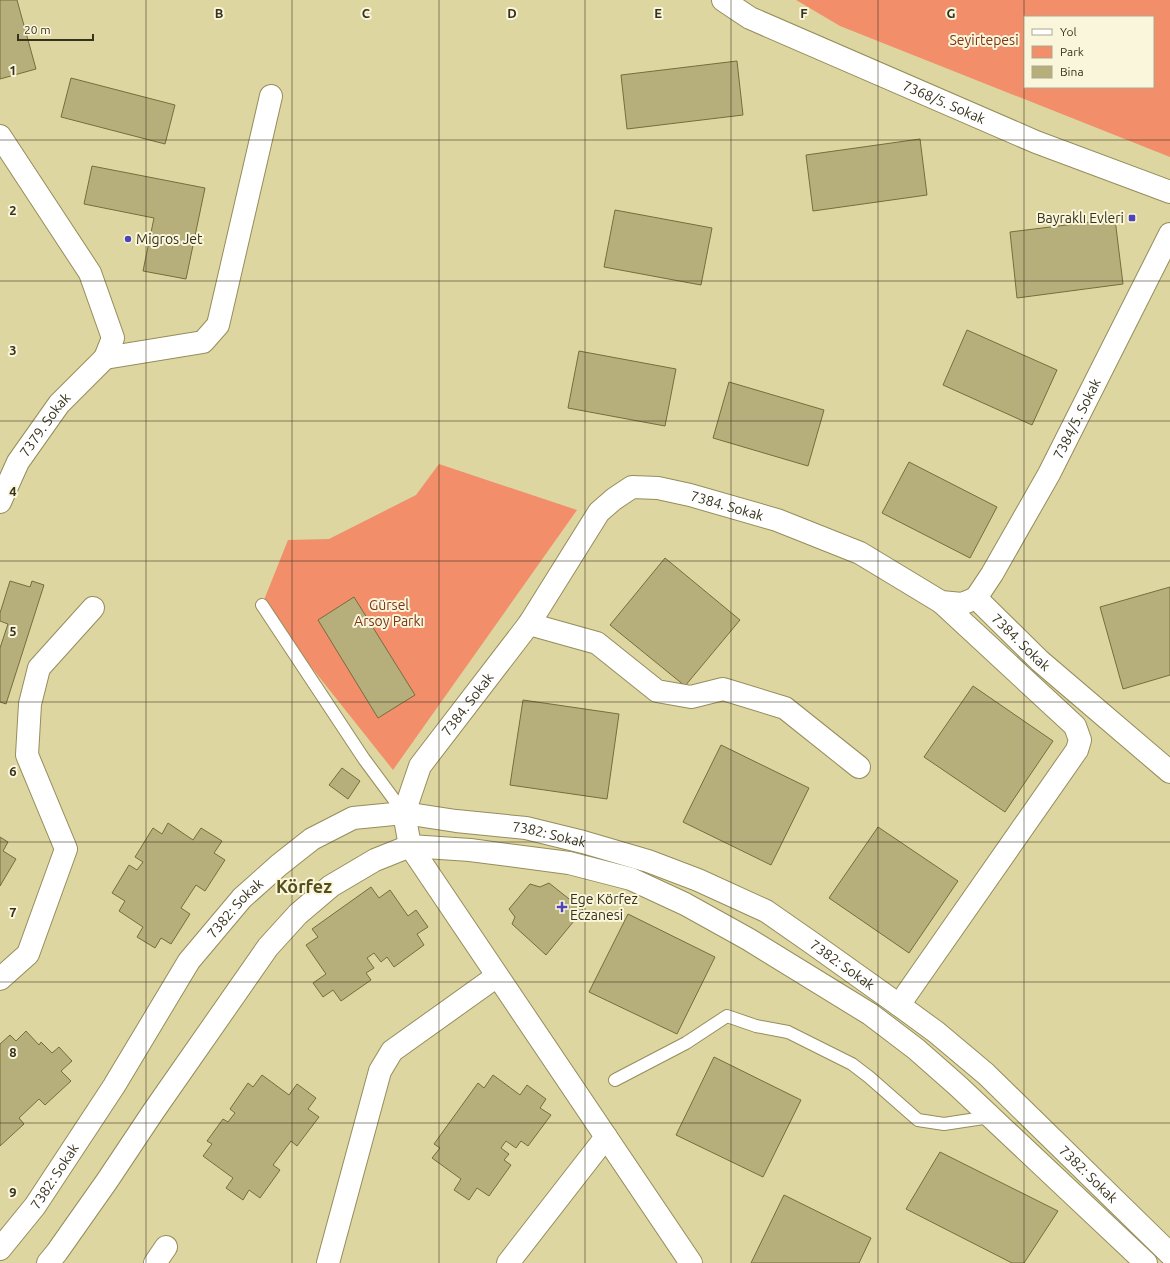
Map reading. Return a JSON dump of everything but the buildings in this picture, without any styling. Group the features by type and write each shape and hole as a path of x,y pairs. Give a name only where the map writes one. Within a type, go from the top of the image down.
{"street":[{"name":"7368/5. Sokak","path":"724,0 750,18 1036,142 1170,192"},
{"path":"105,358 203,342 218,325 271,96"},
{"path":"0,136 90,273 113,338 105,358"},
{"name":"7384/5. Sokak","path":"976,598 992,574 1049,474 1170,234"},
{"name":"7379. Sokak","path":"0,502 18,462 60,404 105,358"},
{"name":"7384. Sokak","path":"410,846 404,813 420,766 529,624 599,512 614,499 632,487 658,488 690,495 777,520 860,553 941,602 962,604 976,598 1040,662 1170,772"},
{"path":"899,1005 1077,750 1080,740 1076,726 941,602"},
{"path":"0,979 28,954 66,849 27,755 30,704 39,668 93,608"},
{"path":"529,624 597,643 657,691 691,697 723,689 785,708 859,768"},
{"name":"7382: Sokak","path":"0,1248 35,1206 110,1093 189,961 242,898 279,865 312,839 354,818 404,813 456,821 526,828 583,842 648,861 698,880 766,911 936,1032 986,1074 1170,1254"},
{"path":"410,846 691,1263"},
{"name":"7382: Sokak","path":"48,1263 98,1194 268,947 298,914 331,886 375,860 410,846 470,850 569,863 631,879 685,904 748,939 870,1014 916,1049 1146,1263"},
{"path":"328,1263 380,1071 392,1051 497,976"},
{"path":"508,1263 606,1137"}],"lane":[{"path":"262,605 364,759 404,813"},
{"path":"615,1080 686,1043 727,1016 756,1026 788,1032 852,1064 918,1120 944,1124 990,1117"}],"green space":[{"name":"Seyirtepesi","path":"796,0 1170,0 1170,157 840,26"},
{"name":"Gürsel Arsoy Parkı","path":"439,464 577,510 393,770 262,605 288,540 329,539 416,495"}],"place":[{"name":"Bayraklı Evleri","path":"1132,218"},
{"name":"Migros Jet","path":"128,239"},
{"name":"Ege Körfez Eczanesi","path":"562,907"}],"district":[{"name":"Körfez","path":"304,886"}]}
